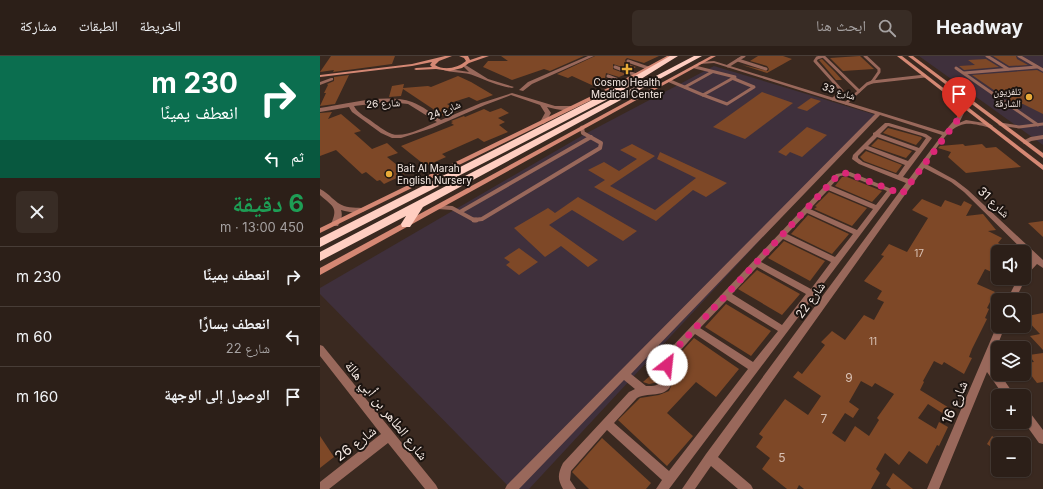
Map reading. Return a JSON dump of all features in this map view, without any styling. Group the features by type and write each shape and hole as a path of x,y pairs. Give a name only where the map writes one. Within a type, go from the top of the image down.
{"highway":[{"path":"608,100 675,56"},
{"path":"320,257 421,204 687,56"},
{"path":"320,243 456,173 608,100 698,62"},
{"path":"456,173 474,154"},
{"path":"406,224 421,204"}],"street":[{"path":"320,76 412,65 449,56"},
{"path":"443,69 454,68 465,58 487,56"},
{"path":"530,83 592,56"},
{"path":"320,272 670,80 698,62 714,56"},
{"name":"شارع 33","path":"714,56 717,60 728,66"},
{"path":"900,56 1043,168"},
{"path":"320,231 623,82 667,57"},
{"path":"912,57 1043,156"},
{"path":"465,58 477,75"},
{"path":"436,68 432,65 437,60"},
{"name":"شارع 33","path":"698,62 714,62 728,66 945,134"},
{"path":"320,80 411,69 436,68 477,75 497,84 520,90 525,97"},
{"path":"914,68 920,68 938,77"},
{"path":"320,84 331,79"},
{"name":"شارع 24","path":"495,98 504,91 513,87 530,83"},
{"name":"شارع 24","path":"351,106 354,111 389,134 399,137 441,122 495,98 511,94 530,83"},
{"path":"497,84 504,91 525,97 543,105 557,109 571,108"},
{"name":"شارع 26","path":"320,110 384,101 403,102 410,103 441,122"},
{"path":"543,105 548,113 543,122"},
{"name":"شارع 22","path":"688,489 945,134 962,114 962,105"},
{"path":"511,489 879,113"},
{"path":"952,127 966,122 990,126"},
{"path":"899,177 928,137 885,124 855,156 856,160 911,182"},
{"path":"875,134 920,150"},
{"path":"864,147 909,164"},
{"name":"شارع 31","path":"923,165 954,181 1040,262"},
{"path":"570,489 564,480 566,467 633,395 644,391 656,391 664,386 670,375 667,365 670,355 838,175 845,173 902,194"},
{"path":"827,187 877,208"},
{"path":"662,489 891,190"},
{"path":"320,191 338,207 348,210 362,210"},
{"path":"335,224 339,214 338,207"},
{"path":"806,210 858,233"},
{"path":"782,235 836,261"},
{"path":"1031,269 1040,262"},
{"path":"756,263 811,293"},
{"path":"726,295 783,330"},
{"path":"694,329 754,368"},
{"name":"شارع 16","path":"933,489 998,333"},
{"path":"647,350 667,365"},
{"name":"شارع الطاهر بن أبي هالة","path":"321,353 432,489"},
{"path":"986,363 1005,389"},
{"path":"624,374 644,391"},
{"path":"607,423 670,479"},
{"path":"1031,423 1043,439"},
{"name":"شارع 26","path":"320,489 389,435"},
{"path":"710,458 747,489"}],"lane":[{"path":"728,66 744,56"},
{"path":"834,99 842,91 814,60 817,58 823,56 859,91"},
{"path":"846,103 872,82 879,72 879,69 865,56"},
{"path":"987,56 1008,69"},
{"path":"1019,56 1043,70"},
{"path":"738,60 766,69"},
{"path":"628,62 648,68"},
{"path":"670,80 702,95 727,104 754,87 732,78 734,76 714,71 707,71 698,62"},
{"path":"615,67 636,75"},
{"path":"964,73 1037,67"},
{"path":"956,68 1041,125"},
{"path":"685,87 714,71"},
{"path":"608,76 623,82"},
{"path":"872,82 925,76"},
{"path":"702,95 706,95 732,78"},
{"path":"1000,124 1019,127 1041,125"},
{"path":"437,207 449,207 472,220 482,219 600,148 601,143 583,133 582,128"},
{"path":"460,212 591,137"},
{"path":"1025,142 1031,139 1043,137"}],"shaded area":[{"path":"919,56 1043,56 1043,145 947,76"},
{"path":"714,66 876,115 529,489 511,489 320,294 320,288 585,134"}],"building":[{"path":"331,56 395,56 392,64 333,72 334,70 320,72"},
{"path":"501,56 584,56 550,71 544,69 512,80 483,67 488,61 508,61"},
{"path":"595,56 659,56 644,63 627,58 625,60 626,63 636,67 631,70 613,64 613,69 626,74 619,77 606,73 605,78 611,81 596,87 572,76 568,78 557,74"},
{"path":"758,56 783,56 792,59 767,73 742,65 768,71 769,69 767,66 750,61"},
{"path":"860,56 874,69 843,71 830,58"},
{"path":"993,56 1016,56 1017,59 1028,65 1009,66"},
{"path":"822,59 842,80 836,80 819,60"},
{"path":"986,59 999,67 964,70 959,66 975,65 968,60"},
{"name":"تلفزيون الشارقة","path":"1037,70 1043,73 1043,114 1023,104 1014,104 972,75"},
{"path":"349,75 335,104 320,106 326,93 324,93 328,85 327,84 334,81 334,77"},
{"path":"458,76 493,95 477,101 469,97 447,104 457,111 445,117 403,89 401,96 389,97 392,86 404,84 403,88 431,87"},
{"path":"762,92 793,103 745,139 713,127"},
{"path":"811,98 821,101 807,111 797,108"},
{"path":"501,108 509,113 498,118 505,122 499,125 508,132 484,142 478,138 442,154 446,157 426,166 401,146 454,125 451,121 464,116 465,117 484,109 490,112"},
{"path":"332,112 328,119 341,114 361,131 354,133 372,149 387,143 398,153 387,157 407,173 384,184 380,180 377,181 366,172 362,174 336,150 320,156 320,113"},
{"path":"807,127 827,135 802,157 790,152 786,156 778,152"},
{"path":"888,128 922,138 916,145 883,133"},
{"path":"878,139 912,151 906,158 871,146"},
{"path":"632,144 655,156 610,186 655,210 696,178 657,159 660,152 727,183 706,197 693,190 656,221 594,187 605,180 588,170 604,162 619,171 637,159 620,150"},
{"path":"963,144 965,146 982,144 986,148 996,147 1021,167 966,173 948,157 951,152 938,148 940,146"},
{"path":"866,151 902,165 896,173 864,161 860,157"},
{"path":"842,177 847,177 882,191 872,202 835,186"},
{"path":"829,192 867,208 852,226 814,209 817,207 815,206"},
{"path":"578,197 637,231 623,241 572,210 549,225 598,260 588,267 561,246 545,257 514,228 548,208 555,213"},
{"path":"922,199 941,207 945,200 961,206 964,201 972,205 966,216 983,214 996,230 988,231 1002,238 998,243 1002,245 991,245 991,272 985,269 977,284 995,292 991,293 991,300 987,308 989,309 985,318 987,319 972,349 969,357 972,358 964,374 944,362 942,365 934,361 923,381 924,382 920,390 951,409 947,416 928,404 918,418 936,429 939,422 948,427 939,446 937,445 927,464 909,451 899,465 885,453 876,469 880,473 871,489 804,489 799,485 797,489 787,489 762,469 770,458 756,447 763,437 759,434 785,399 808,415 821,396 793,377 798,371 802,374 825,345 821,342 832,331 845,340 864,315 874,320 884,302 877,299 882,291 864,281 884,256 881,255 889,244 907,252 928,218 912,210","holes":["861,381 872,387 875,383 894,394 877,418 879,420 869,436 855,426 845,442 832,433 845,413 853,418 859,409 849,402"]},
{"path":"808,215 849,234 832,254 791,234"},
{"path":"1043,221 1043,237 1028,223"},
{"path":"784,241 825,261 810,281 768,258"},
{"path":"519,248 538,262 519,275 506,265 510,262 504,258"},
{"path":"757,270 800,294 782,315 738,289"},
{"path":"726,304 771,331 751,356 705,327"},
{"path":"1043,313 1043,350 1030,336 1040,334 1031,324 1031,315"},
{"path":"694,338 739,369 716,397 696,382 667,413 693,436 667,466 618,420 640,398 659,395 669,391 674,379 674,360"},
{"path":"1043,353 1043,382 1037,383 1031,375 1031,362 1034,362 1031,355"},
{"path":"660,367 662,368 662,379 659,382 649,384 643,382"},
{"path":"320,436 334,457 320,468"},
{"path":"602,438 651,483 646,489 589,489 572,472"},
{"path":"991,438 991,447 987,444"},
{"path":"893,473 913,489 891,489 886,485"}],"place":[{"name":"Cosmo Health Medical Center","path":"627,69"},
{"name":"تلفزيون الشارقة","path":"1029,97"},
{"name":"Bait Al Marah English Nursery","path":"389,174"}],"route":[{"path":"667,365 666,361 670,355 838,175 845,173 850,174 902,194 945,134 959,118"}]}
